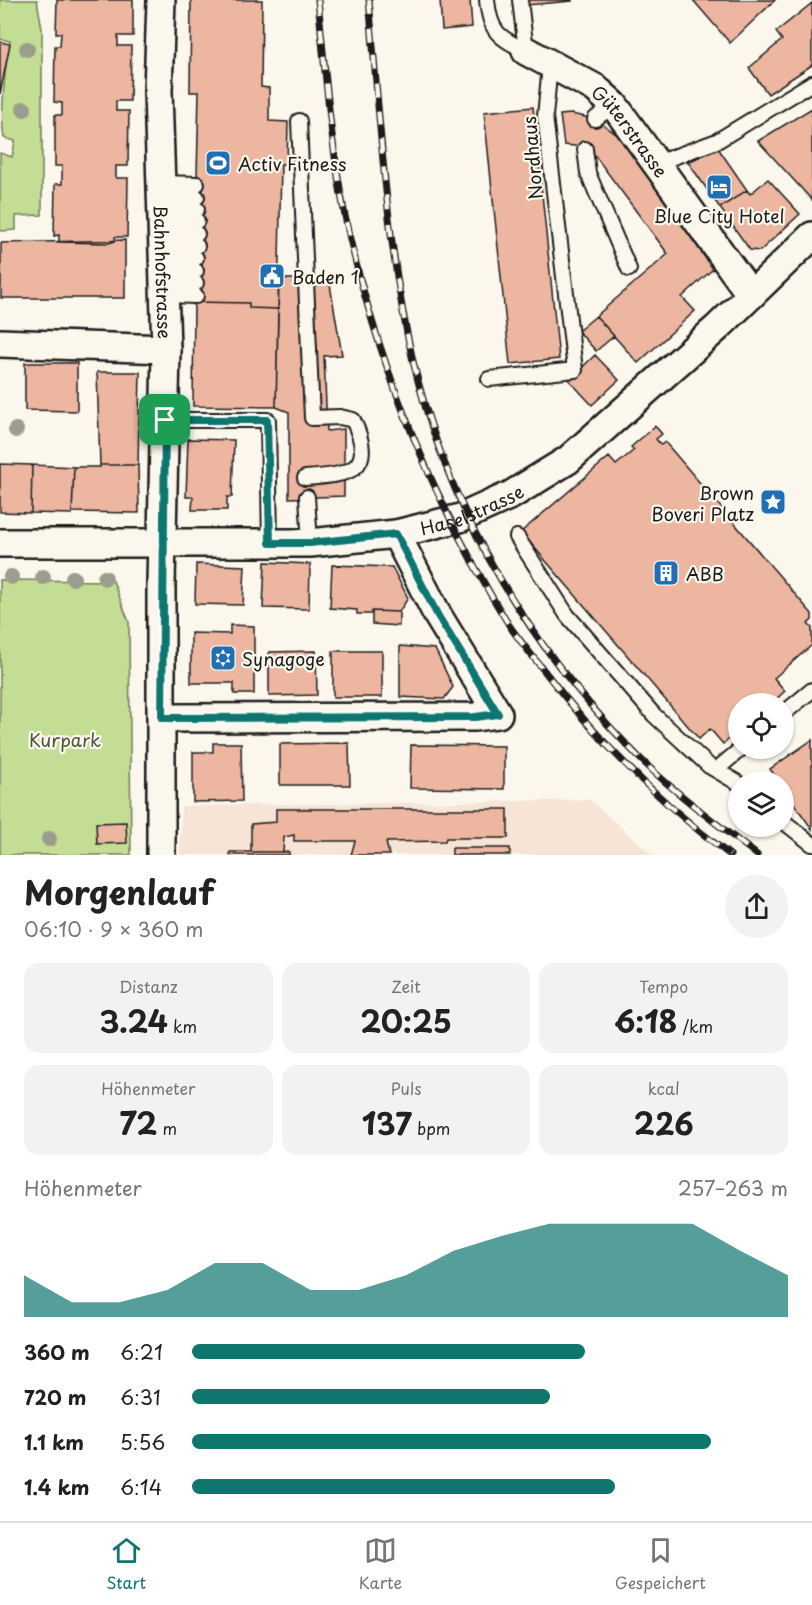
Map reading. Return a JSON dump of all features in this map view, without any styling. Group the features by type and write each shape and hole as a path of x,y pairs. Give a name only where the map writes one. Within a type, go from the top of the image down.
{"street":[{"name":"Bahnhofstrasse","path":"161,0 166,349 162,542 161,855"},
{"name":"Güterstrasse","path":"526,51 550,66 595,88 604,112 657,163 751,295"},
{"name":"Haselstrasse","path":"0,543 310,543 396,534 443,523 474,512 511,495 549,473 631,406 810,243"},
{"path":"0,343 166,349"},
{"path":"162,718 475,717 498,714 438,616 396,534"}],"lane":[{"name":"Güterstrasse","path":"487,0 489,20 494,30 504,40 526,51"},
{"path":"520,0 526,51"},
{"name":"Nordhaus","path":"489,379 575,370 545,116 550,66"},
{"path":"657,163 717,141 812,83"},
{"path":"299,121 312,418 340,417 353,420 362,438 363,451 357,466 349,473 305,478"},
{"path":"585,149 588,173 629,269"},
{"path":"163,239 197,240"},
{"path":"163,239 197,240"},
{"path":"163,239 197,240"},
{"path":"163,239 197,240"},
{"path":"165,420 267,420 270,543"},
{"path":"307,497 310,543"},
{"path":"517,537 567,615 654,715 716,770 728,777"},
{"path":"794,705 812,690"},
{"path":"716,770 729,759"},
{"path":"794,830 812,844"}],"shaded area":[{"path":"590,800 652,855 180,855 181,806"}],"green space":[{"path":"0,0 37,0 42,29 42,215 16,216 16,230 0,231 0,153 12,157 15,141 4,138 3,129 6,63 10,41 0,39"},
{"name":"Kurpark","path":"0,580 113,581 129,622 131,855 0,855"}],"building":[{"path":"57,0 133,0 133,36 118,36 118,46 131,46 130,101 116,101 116,111 129,111 128,166 116,166 116,178 128,178 127,237 115,237 115,241 109,243 59,242 59,235 54,236 55,184 62,184 62,166 55,166 55,115 62,115 62,103 54,102 55,46 60,46 61,33 56,33"},
{"path":"191,0 262,0 261,87 269,88 269,121 288,122 287,164 281,164 278,309 249,308 249,303 194,302 199,92 190,92"},
{"path":"440,0 470,0 472,27 442,30"},
{"path":"527,0 572,0 572,1 527,5"},
{"path":"693,0 775,0 730,43"},
{"path":"812,3 812,65 768,94 749,68 782,40 776,32"},
{"path":"0,42 10,44 0,94"},
{"path":"533,107 559,359 510,364 484,112"},
{"path":"812,108 812,200 758,141"},
{"path":"571,114 595,119 623,139 713,269 682,297 695,311 638,363 596,316 668,254 593,153 575,146 564,145 560,115"},
{"path":"718,148 747,190 720,208 688,162"},
{"path":"768,179 800,214 760,251 750,250 720,208 747,190 750,194"},
{"path":"125,240 125,298 1,298 1,243"},
{"path":"279,279 329,279 342,355 324,356 327,431 344,429 344,496 289,498 289,412 276,407"},
{"path":"194,302 249,303 249,308 278,309 276,407 193,406"},
{"path":"596,316 614,336 596,351 578,331"},
{"path":"595,355 619,380 592,405 569,380"},
{"path":"25,363 77,363 77,411 25,410"},
{"path":"97,372 140,372 138,465 100,465"},
{"name":"ABB","path":"655,426 662,434 656,439 661,445 665,442 812,614 812,620 808,624 812,628 812,645 774,678 785,691 783,693 728,693 728,740 723,744 710,729 699,739 521,532 609,457 616,465 634,450 631,447"},
{"path":"188,439 234,440 232,497 227,497 227,510 192,510 193,497 186,497"},
{"path":"0,464 32,465 31,513 0,512"},
{"path":"32,465 74,467 72,514 31,513"},
{"path":"100,465 138,465 139,513 72,512 74,467 100,467"},
{"path":"265,562 310,564 309,609 263,608"},
{"path":"196,564 245,566 243,605 195,604"},
{"path":"332,565 392,567 408,598 399,612 372,611 372,614 357,614 357,610 330,608"},
{"path":"372,611 399,612 399,626 372,624"},
{"name":"Synagoge","path":"230,625 254,626 254,694 234,694 234,683 191,683 191,633 230,634"},
{"path":"400,646 435,649 453,687 444,699 400,697"},
{"path":"316,651 317,695 269,696 269,652"},
{"path":"333,651 382,651 382,697 333,697"},
{"path":"812,740 812,829 794,804 794,771 771,771 770,769 784,759 794,759 794,752"},
{"path":"213,743 241,743 242,801 193,802 193,752 213,752"},
{"path":"349,743 350,785 280,785 280,744"},
{"path":"411,745 504,746 504,789 410,788"},
{"path":"276,809 508,809 508,838 446,838 445,841 386,842 389,855 351,855 355,841 294,841 294,835 284,837 283,852 251,852 251,824 276,822"},
{"path":"126,822 127,843 97,844 96,823"},
{"path":"452,848 510,848 510,855 452,855"},
{"path":"230,852 289,852 289,855 230,855"}],"railway":[{"path":"318,0 334,150 350,239 363,290 395,390 435,487 483,580 521,642 606,744 678,813 730,855"},
{"path":"369,0 385,182 404,317 428,415 446,468 468,518 522,614 588,703 657,774 757,855"}],"place":[{"name":"Activ Fitness","path":"218,163"},
{"name":"Blue City Hotel","path":"719,187"},
{"name":"Baden 1","path":"272,276"},
{"name":"Brown Boveri Platz","path":"773,502"},
{"name":"ABB","path":"666,573"},
{"name":"Synagoge","path":"223,658"}],"route":[{"path":"165,420 267,420 270,543 310,543 396,534 438,616 498,714 475,717 162,718 161,584 165,420"}]}
